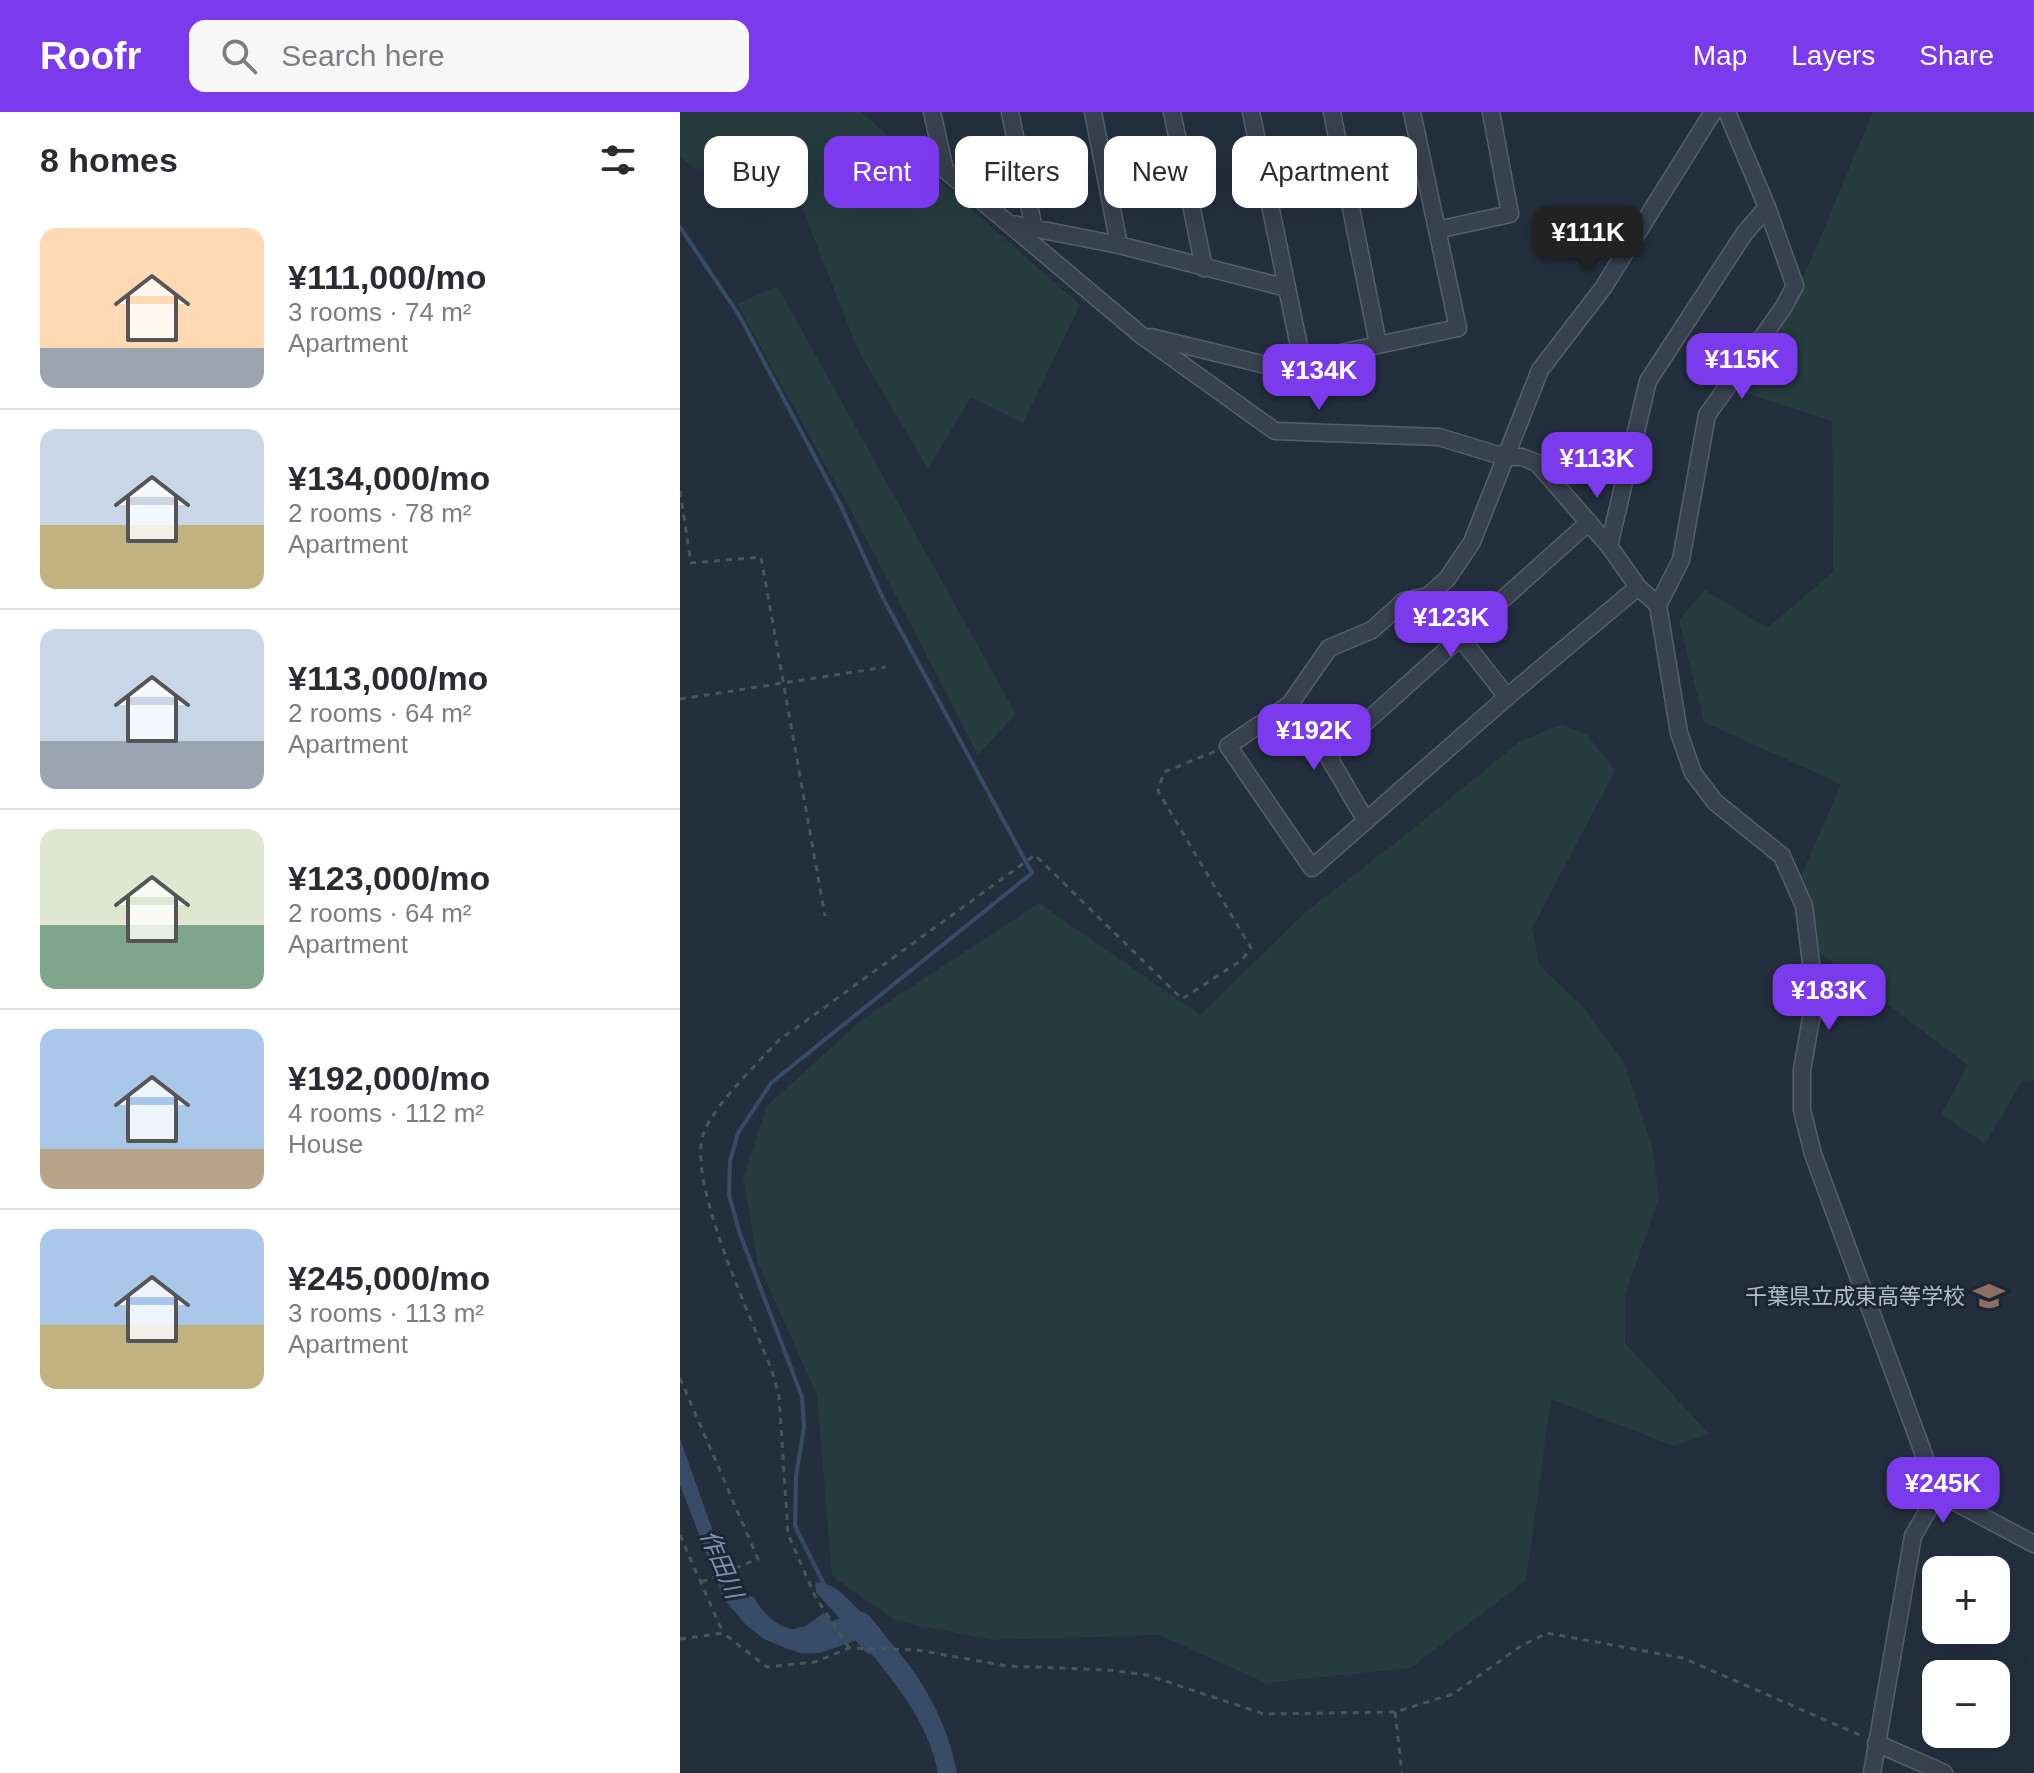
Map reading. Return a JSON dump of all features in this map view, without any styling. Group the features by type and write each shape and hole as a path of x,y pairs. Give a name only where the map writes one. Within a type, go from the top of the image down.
{"street":[{"path":"932,112 945,170 1141,335 1275,431 1439,437 1505,457 1522,457 1537,463 1609,546 1638,587 1658,605"},
{"path":"1010,112 1034,229"},
{"path":"1093,112 1119,245"},
{"path":"1172,112 1204,268"},
{"path":"1251,112 1302,361"},
{"path":"1332,112 1378,344"},
{"path":"1141,335 1274,367 1458,328 1412,112"},
{"path":"1437,230 1510,214 1491,112"},
{"path":"1638,587 1312,868 1228,746 1290,704 1329,648 1372,630 1404,601 1428,596 1447,579 1472,542 1540,370 1603,288 1713,112"},
{"path":"1727,112 1767,207 1795,286 1783,308 1707,415 1681,560 1658,605 1679,733 1693,773 1715,802 1782,856 1804,906 1815,996 1802,1070 1802,1110 1813,1154 1938,1493 2034,1544"},
{"path":"1609,546 1648,381 1744,234 1767,207"},
{"path":"1010,224 1119,245 1287,288"},
{"path":"1328,756 1589,522"},
{"path":"1428,596 1507,697"},
{"path":"1290,704 1328,756 1366,821"},
{"path":"1872,1773 1913,1536 1938,1493"},
{"path":"1876,1743 1944,1773"}],"path":[{"path":"680,491 691,563 761,557 825,916"},
{"path":"680,699 886,667"},
{"path":"848,1646 821,1605 788,1534 779,1396 767,1357 714,1224 700,1153 704,1132 745,1077 778,1041 1035,855 1182,999 1242,960 1251,948 1158,791 1164,772 1228,746"},
{"path":"680,1378 758,1559 701,1582"},
{"path":"680,1535 723,1633 767,1667 815,1662 848,1646 907,1650 1007,1666 1109,1670 1147,1675 1264,1714 1395,1712 1453,1694 1521,1646 1547,1633 1683,1658 1876,1743"},
{"path":"680,1639 723,1633"},
{"path":"1395,1712 1402,1773"}],"green space":[{"path":"680,112 861,112 888,136 824,136 824,208 939,208 939,181 955,195 955,208 970,208 1080,305 1023,423 971,397 928,469 858,350 802,208 808,208 808,136 704,136 704,171 696,170 680,156"},
{"path":"1873,112 2034,112 2034,1080 2022,1081 1985,1144 1941,1114 1968,1065 1817,951 1802,874 1841,784 1704,722 1679,620 1705,590 1767,628 1833,572 1832,421 1746,393 1810,262"},
{"path":"777,286 1016,714 978,755 868,542 737,304"},
{"path":"1562,724 1587,735 1615,770 1532,929 1540,966 1585,1009 1624,1063 1652,1147 1659,1197 1625,1296 1625,1343 1709,1434 1674,1446 1551,1399 1526,1580 1411,1668 1266,1683 1159,1635 993,1640 896,1621 832,1576 817,1395 758,1263 743,1179 767,1106 864,1018 1039,903 1200,1015 1308,910 1519,742"}],"water":[{"path":"680,1439 735,1593 754,1597 770,1618 788,1628 802,1627 823,1613 829,1618 840,1641 808,1653 790,1650 764,1639 746,1625 724,1599 680,1485"},
{"path":"815,1582 829,1585 845,1596 878,1628 909,1665 934,1704 957,1773 938,1773 917,1717 857,1636 850,1639 843,1622 816,1592"}],"waterway":[{"path":"680,227 739,315 840,504 883,598 1032,873 771,1083 738,1133 730,1161 729,1195 740,1234 802,1397 804,1427 796,1476 795,1526 825,1586"},
{"name":"作田川","path":"802,1640 818,1640 860,1625 873,1641"}],"place":[{"name":"千葉県立成東高等学校","path":"1989,1296"}]}
